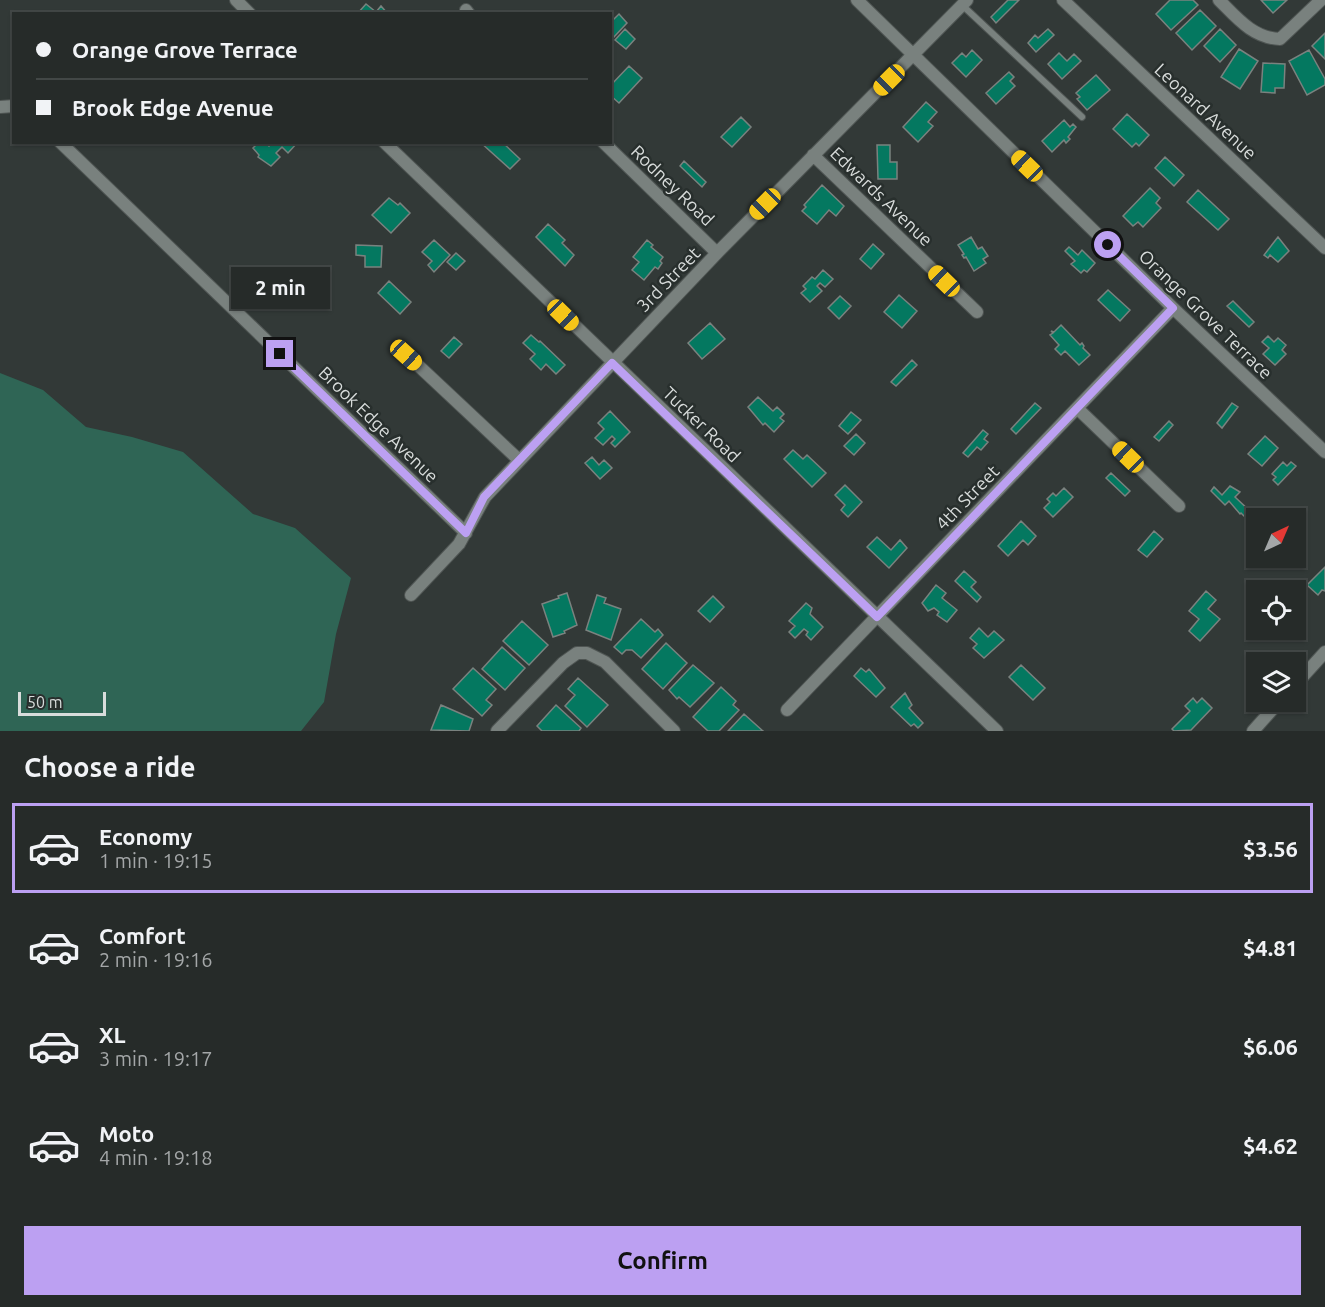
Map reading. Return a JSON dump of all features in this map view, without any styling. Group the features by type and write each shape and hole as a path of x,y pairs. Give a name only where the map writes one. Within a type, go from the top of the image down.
{"street":[{"path":"236,0 248,12"},
{"name":"Orange Grove Terrace","path":"857,0 1173,308 1325,452"},
{"name":"Leonard Avenue","path":"1063,0 1325,248"},
{"path":"1219,0 1256,34 1268,39 1280,39 1321,0"},
{"name":"3rd Street","path":"411,595 466,533 484,497 717,252 965,3"},
{"name":"Brook Edge Avenue","path":"62,144 466,533"},
{"name":"Tucker Road","path":"386,144 997,731"},
{"name":"Rodney Road","path":"605,144 717,252"},
{"name":"Edwards Avenue","path":"813,155 977,312"},
{"name":"4th Street","path":"788,710 1173,308"},
{"path":"406,355 519,460"},
{"path":"1077,408 1179,506"},
{"path":"1306,673 1325,652"},
{"path":"497,731 563,663 577,653 587,653 604,662 674,731"},
{"path":"1253,731 1270,712"}],"lane":[{"path":"965,3 1082,117"}],"green space":[{"path":"0,373 43,390 86,427 183,452 253,514 295,528 351,578 336,634 324,702 301,731 0,731"}],"building":[{"path":"1008,0 1019,0 996,23 991,17"},
{"path":"1170,0 1193,0 1198,5 1171,30 1156,14"},
{"path":"1261,0 1287,0 1273,13"},
{"path":"366,4 376,12 359,12"},
{"path":"381,6 386,12 376,12"},
{"path":"1200,10 1216,26 1192,50 1176,33"},
{"path":"619,14 627,23 613,38 612,17 614,19"},
{"path":"625,29 635,39 626,49 615,40"},
{"path":"1048,29 1054,35 1036,52 1028,43 1035,35 1038,38"},
{"path":"1220,29 1236,45 1220,62 1204,46"},
{"path":"1325,33 1325,59 1312,46"},
{"path":"1239,49 1258,61 1240,89 1221,77"},
{"path":"972,50 982,60 966,77 952,63 962,53 966,57"},
{"path":"1309,50 1325,79 1325,85 1307,95 1289,61"},
{"path":"1059,53 1067,61 1074,54 1081,61 1062,79 1048,64"},
{"path":"1263,63 1285,64 1284,88 1275,88 1275,93 1261,92"},
{"path":"629,66 642,78 619,103 612,97 612,84"},
{"path":"1009,72 1014,77 1010,81 1015,86 996,104 986,93"},
{"path":"1096,75 1110,90 1087,110 1077,99 1080,97 1076,93"},
{"path":"926,102 937,112 928,122 933,126 918,142 903,127"},
{"path":"1127,114 1149,135 1139,146 1136,143 1132,147 1113,129"},
{"path":"741,117 751,127 732,147 721,137"},
{"path":"1064,120 1070,127 1073,124 1076,127 1068,137 1070,139 1066,143 1064,140 1052,152 1042,141"},
{"path":"257,144 269,146 270,144 296,144 288,153 282,147 276,153 280,157 271,166 258,157 259,155 253,148"},
{"path":"482,144 504,144 520,159 510,169"},
{"path":"877,145 890,145 890,162 897,162 897,179 878,179"},
{"path":"1165,157 1184,175 1174,186 1155,168"},
{"path":"684,161 706,182 702,187 680,166"},
{"path":"822,185 844,206 836,216 829,210 817,224 802,211 806,207 804,205"},
{"path":"1150,188 1160,198 1156,203 1161,208 1143,227 1138,222 1133,226 1123,216"},
{"path":"1198,190 1229,219 1218,230 1187,202"},
{"path":"389,198 398,205 400,203 410,213 391,233 372,215"},
{"path":"548,224 565,240 562,243 574,255 565,266 536,237"},
{"path":"971,237 978,249 982,247 988,256 983,259 986,263 974,271 966,257 962,255 964,254 958,245"},
{"path":"1278,237 1289,251 1278,262 1270,255 1268,258 1264,255"},
{"path":"434,240 450,255 434,272 428,265 432,261 422,252"},
{"path":"647,240 653,245 651,247 663,257 658,269 655,267 644,280 632,270 639,262 633,257"},
{"path":"873,244 884,254 871,269 860,259"},
{"path":"356,245 382,246 381,267 365,267 365,256 356,255"},
{"path":"1069,247 1078,255 1082,250 1095,263 1087,272 1084,270 1081,273 1071,264 1075,261 1065,251"},
{"path":"456,253 465,261 456,270 447,262"},
{"path":"823,270 833,279 825,287 820,283 817,286 822,291 810,302 801,293 806,289 803,286 812,277 815,279"},
{"path":"389,281 411,302 400,314 378,293"},
{"path":"1108,290 1130,310 1120,321 1098,300"},
{"path":"899,295 917,311 902,328 884,312"},
{"path":"840,296 851,306 839,319 828,308"},
{"path":"1233,301 1254,322 1249,327 1227,306"},
{"path":"710,323 725,339 702,359 688,343"},
{"path":"1061,325 1080,345 1082,343 1083,348 1090,355 1079,365 1065,351 1061,355 1055,349 1059,345 1050,335 1053,333 1051,331 1054,332"},
{"path":"531,335 565,365 556,374 546,364 541,370 530,359 535,354 523,343"},
{"path":"1268,336 1274,342 1278,338 1286,345 1282,350 1286,354 1275,365 1263,354 1269,348 1262,342"},
{"path":"454,337 462,344 449,358 441,351"},
{"path":"912,360 917,365 896,386 891,382"},
{"path":"758,397 773,411 777,407 784,414 780,418 784,421 774,432 765,423 763,425 748,407"},
{"path":"1035,403 1041,408 1016,434 1011,429"},
{"path":"1232,403 1238,407 1222,428 1217,423"},
{"path":"610,411 630,432 615,447 611,443 615,439 612,436 603,445 595,438 604,429 598,423"},
{"path":"851,412 861,420 848,434 839,426"},
{"path":"1169,421 1173,425 1159,441 1154,437"},
{"path":"983,430 988,434 984,439 988,442 981,450 977,447 968,457 963,453"},
{"path":"856,434 865,443 854,455 844,446"},
{"path":"1265,436 1278,448 1262,466 1248,454"},
{"path":"793,450 803,459 807,455 826,473 812,487 784,459"},
{"path":"592,457 599,465 604,460 612,468 600,479 585,463"},
{"path":"1283,462 1287,466 1291,462 1296,466 1278,485 1273,480 1276,477 1272,474"},
{"path":"1111,473 1130,491 1125,496 1106,478"},
{"path":"845,485 862,502 848,517 841,510 845,505 835,495"},
{"path":"1230,486 1240,492 1235,497 1247,508 1246,518 1229,501 1225,505 1211,491 1214,487 1222,495"},
{"path":"1064,488 1073,497 1053,517 1044,508 1050,502 1047,499 1053,493 1056,496"},
{"path":"1021,521 1036,536 1028,545 1023,540 1008,556 998,546"},
{"path":"1154,531 1163,539 1147,557 1138,550"},
{"path":"877,537 891,550 900,540 907,548 889,568 867,547"},
{"path":"1325,567 1325,591 1322,590 1318,595 1307,585"},
{"path":"964,571 976,582 971,587 981,597 977,602 955,581"},
{"path":"936,585 946,593 942,598 957,610 947,622 937,615 939,612 934,608 928,611 922,603"},
{"path":"1206,591 1216,600 1208,609 1220,619 1200,641 1189,631 1199,619 1189,611"},
{"path":"567,593 577,625 553,637 542,604"},
{"path":"597,595 606,598 604,603 621,609 611,640 586,630"},
{"path":"713,596 724,607 710,622 698,611"},
{"path":"806,603 812,608 810,614 823,627 811,640 804,629 795,638 789,632 795,626 789,621"},
{"path":"641,619 655,632 658,629 663,635 641,658 632,650 626,650 622,654 614,647"},
{"path":"522,621 548,645 529,665 503,641"},
{"path":"979,628 988,637 994,631 1004,640 984,658 973,648 977,644 970,638"},
{"path":"666,643 687,663 663,689 642,669"},
{"path":"502,647 525,668 505,690 482,669"},
{"path":"693,665 714,683 690,707 679,697 677,699 669,690"},
{"path":"1021,665 1045,688 1033,700 1009,677"},
{"path":"473,668 496,689 486,700 492,705 482,716 453,689"},
{"path":"861,668 866,672 869,669 885,688 876,697 854,676"},
{"path":"578,678 608,705 587,727 565,706 575,695 568,689"},
{"path":"721,687 736,701 733,705 739,710 719,731 708,731 693,717"},
{"path":"905,693 912,705 909,708 923,723 918,728 914,724 911,726 891,707"},
{"path":"1193,698 1197,703 1202,698 1212,708 1191,730 1174,731 1172,729 1190,711 1185,706"},
{"path":"441,705 473,719 469,731 431,730"},
{"path":"556,705 581,728 579,731 542,731 537,726"},
{"path":"744,714 763,731 728,731"}],"route":[{"path":"280,354 466,533 484,497 612,363 877,617 1173,308 1108,245"}]}
